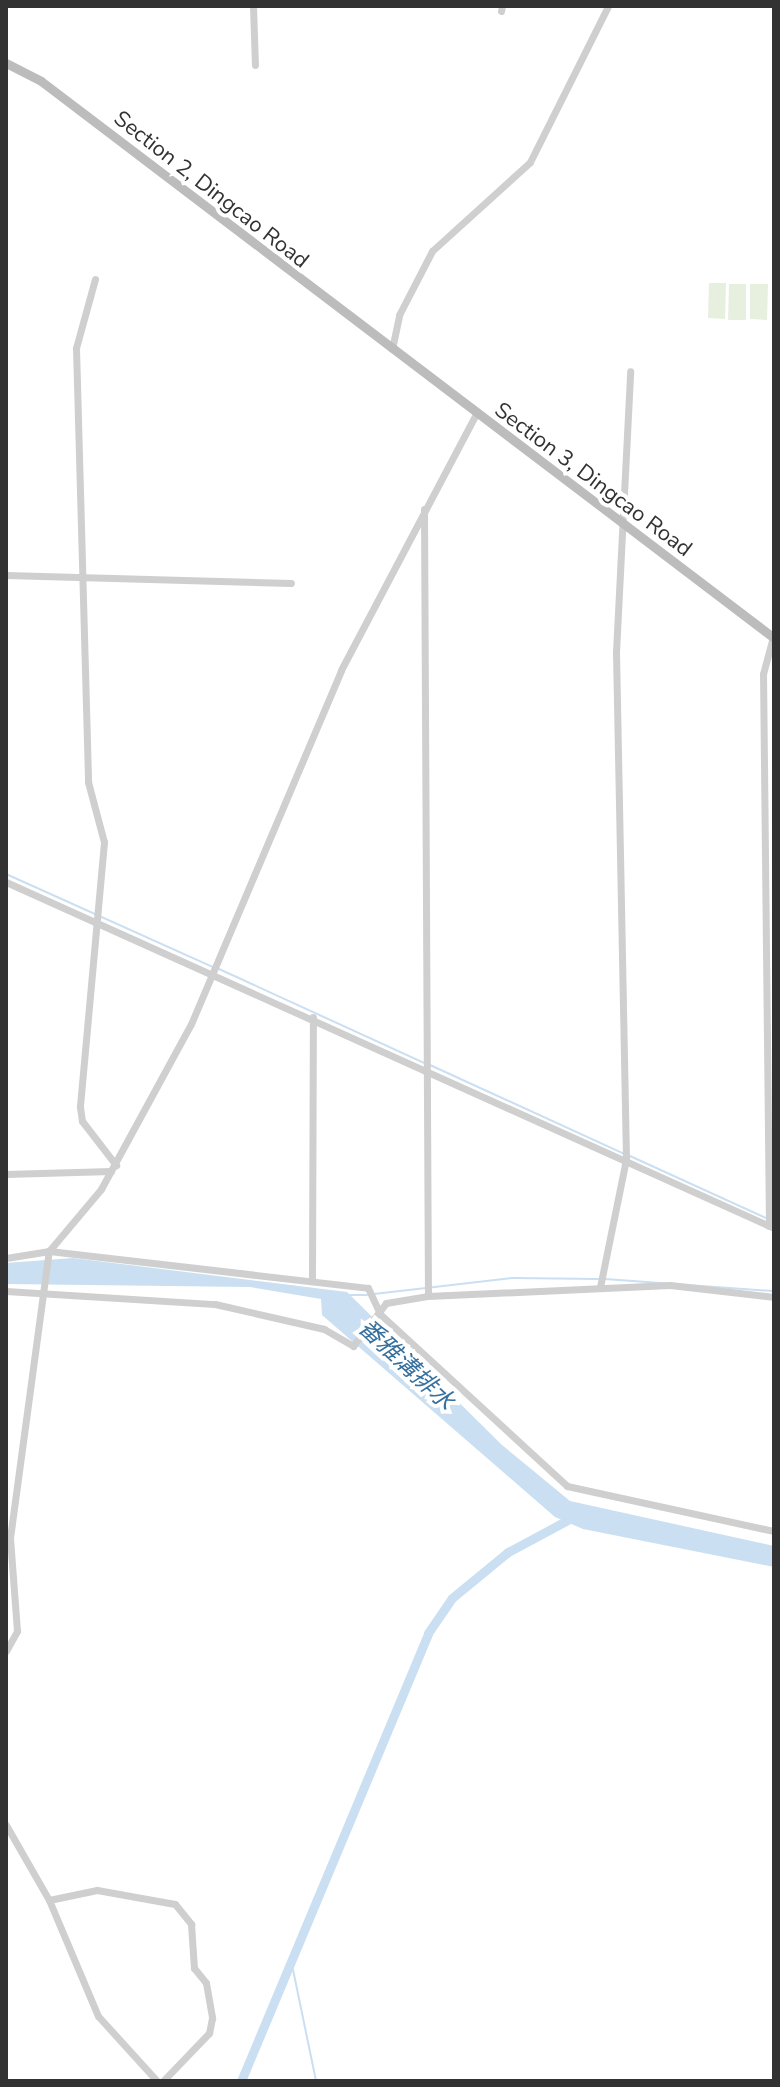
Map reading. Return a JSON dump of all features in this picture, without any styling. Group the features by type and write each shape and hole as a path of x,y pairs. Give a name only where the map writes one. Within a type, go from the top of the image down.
{"street":[{"path":"253,6 255,65"},
{"path":"391,350 399,315 432,251 530,162 608,6"},
{"name":"Section 2, Dingcao Road","path":"6,63 41,81 391,350"},
{"path":"95,279 76,348 86,575 88,782 104,842 100,921 80,1107 82,1121 113,1168"},
{"name":"Section 3, Dingcao Road","path":"391,350 773,637"},
{"path":"603,1281 626,1159 616,652 630,371"},
{"path":"6,1651 17,1631 10,1538 41,1287 49,1251 113,1168 215,972 253,864 297,786 341,670 424,507 476,414"},
{"path":"424,507 428,1291"},
{"path":"6,575 291,583"},
{"path":"6,882 215,972 772,1227 763,674 773,637"},
{"path":"312,1277 313,1017"},
{"path":"6,1174 113,1168"},
{"path":"6,1258 49,1251 312,1277 375,1295 380,1314 567,1486 774,1531"},
{"path":"6,1291 41,1287 215,1304 324,1329 353,1346 386,1303 428,1291 603,1281 774,1297"},
{"path":"6,1825 49,1900 98,2016 160,2081 209,2033 212,2018 206,1983 194,1968 191,1924 175,1904 97,1890 49,1900"}],"green space":[{"path":"709,283 726,283 725,319 708,318"},
{"path":"729,284 746,284 746,320 728,320"},
{"path":"750,284 768,284 767,320 750,319"}],"water":[{"name":"番雅溝排水","path":"73,1258 347,1292 502,1445 570,1501 774,1546 774,1567 583,1529 555,1517 322,1315 321,1299 250,1287 6,1284 6,1263"}],"waterway":[{"path":"6,874 213,967"},
{"path":"219,969 424,1063"},
{"path":"430,1065 624,1154"},
{"path":"630,1156 766,1218"},
{"path":"374,1294 512,1278 598,1279"},
{"path":"605,1279 774,1291"},
{"path":"350,1295 367,1295"},
{"path":"241,2081 428,1633 452,1598 508,1552 575,1516"},
{"path":"291,1960 316,2081"}]}
